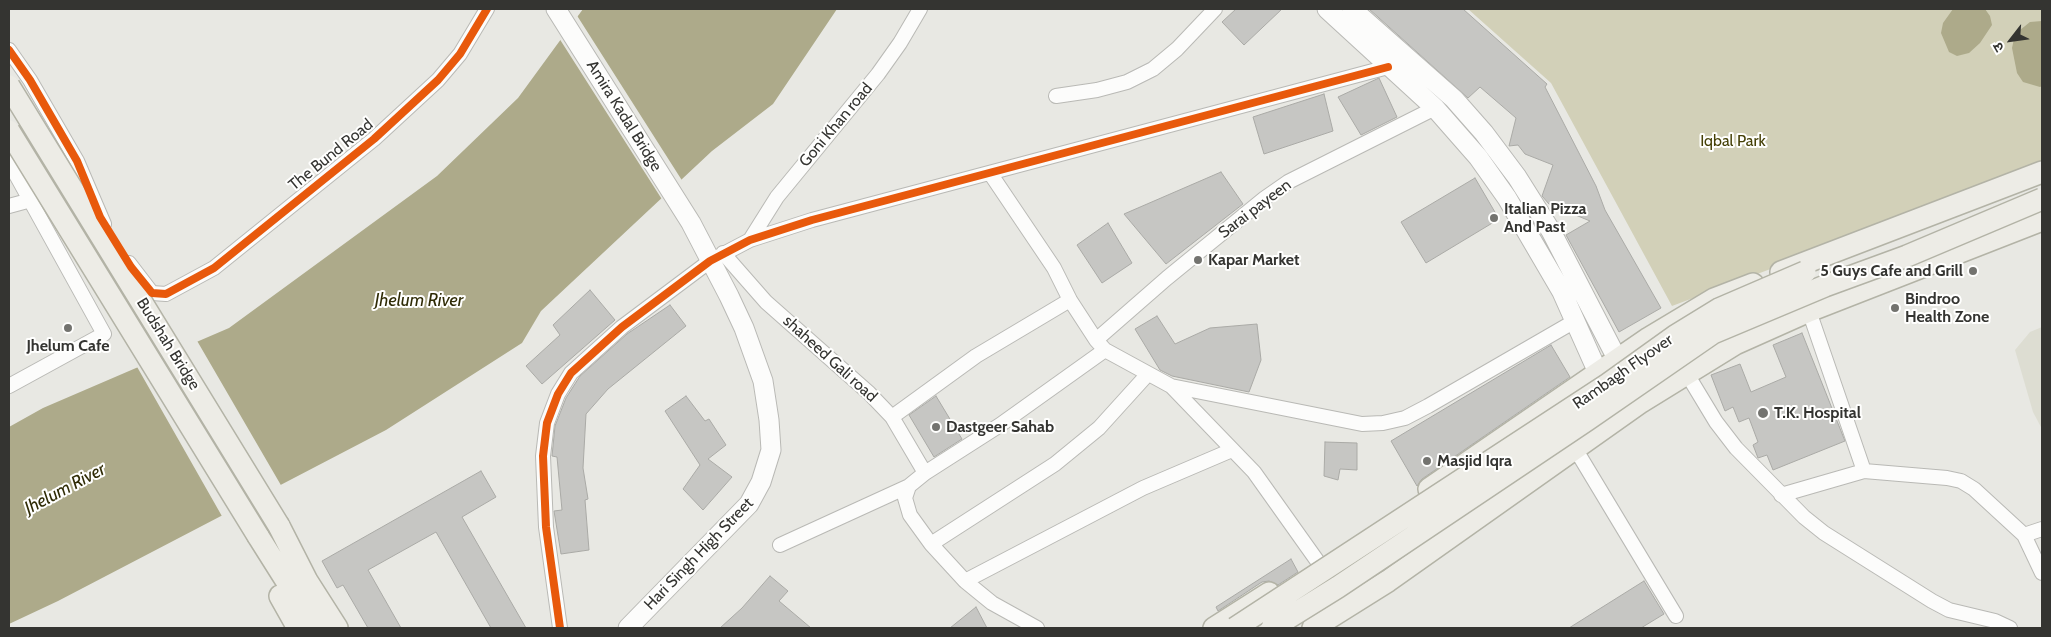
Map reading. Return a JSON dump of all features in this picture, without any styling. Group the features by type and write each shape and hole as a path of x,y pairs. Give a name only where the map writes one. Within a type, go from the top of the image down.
{"main road":[{"name":"Budshah Bridge","path":"9,86 279,526 285,560"},
{"name":"Budshah Bridge","path":"9,131 258,536 285,560"},
{"path":"1214,628 1318,562 1617,360 1714,299 2042,172"},
{"name":"Rambagh Flyover","path":"1235,628 1608,384 1675,336 1720,310 1777,283 2042,177"},
{"name":"Rambagh Flyover","path":"1272,628 1338,587 1587,420 1712,333 1824,286 1908,256 2042,198"},
{"path":"1313,628 1388,581 1619,420 1641,402 1736,344 1809,311 2042,220"},
{"path":"285,560 299,585 316,628"},
{"path":"285,560 276,588 298,628"},
{"path":"285,560 311,566 351,628"},
{"path":"299,585 337,628"}],"street":[{"name":"The Bund Road","path":"9,50 30,80 77,161 100,217 131,267 152,293 166,294 214,268 374,138 438,80 460,54 487,9"},
{"name":"Amira Kadal Bridge","path":"556,9 691,223"},
{"name":"Goni Khan road","path":"750,240 786,185 878,74 900,43 920,9"},
{"path":"1056,96 1098,90 1127,82 1153,68 1177,49 1215,9"},
{"path":"1327,9 1388,67 1435,108 1478,157 1507,198 1562,292 1619,420"},
{"path":"1352,9 1454,99 1484,133 1517,176 1552,232 1617,360 1641,402"},
{"path":"560,628 546,527 543,456 547,423 558,394 571,373 622,327 717,257 750,240 812,220 1388,67"},
{"name":"Sarai payeen","path":"780,545 909,486 925,473 1017,414 1101,345 1167,278 1273,192 1288,182 1435,108"},
{"path":"9,162 104,334 9,386"},
{"path":"990,173 1054,268 1070,300 1101,345 1147,375 1171,386 1362,424 1383,424 1405,418 1428,406 1575,321"},
{"path":"9,206 31,200"},
{"name":"Hari Singh High Street","path":"628,628 749,504 762,482 771,450 763,381 717,257 691,223"},
{"name":"shaheed Gali road","path":"717,257 869,392 892,417 925,473"},
{"path":"892,417 976,356 1070,300"},
{"path":"1809,311 1864,471"},
{"path":"1687,374 1716,422 1736,448 1780,495 1824,533 1926,598 1949,610 1995,621 2010,628"},
{"path":"930,544 1055,464 1099,428 1147,375"},
{"path":"1171,386 1254,472 1318,562"},
{"path":"965,582 1143,488 1232,450"},
{"path":"1576,450 1676,616"},
{"path":"1780,495 1864,471 1947,478 1961,481 1988,500 2024,536 2042,574"},
{"path":"909,486 904,498 907,507 930,544 965,582 992,603 1037,628"},
{"path":"2024,536 2042,529"}],"shaded area":[{"path":"2042,327 2042,429 2033,412 2015,350 2030,332"}],"green space":[{"name":"Iqbal Park","path":"1468,9 2042,9 2042,167 1672,306 1551,83"}],"water":[{"name":"Jhelum River","path":"583,9 837,9 773,104 712,151 541,311 522,343 386,430 58,601 9,624 9,427 43,408 229,328 437,176 518,98"},
{"path":"1953,9 1985,9 1990,16 1992,25 1980,43 1969,53 1957,56 1949,52 1941,33 1943,23"},
{"path":"2042,21 2042,86 2040,87 2023,82 2017,73 2012,48 2015,34 2030,22"}],"pier":[{"path":"576,14 683,182 663,201 559,38"},
{"path":"196,339 282,487 223,518 136,365"}],"building":[{"path":"1236,9 1282,9 1244,45 1222,22"},
{"path":"1369,9 1463,9 1547,84 1545,87 1596,186 1605,210 1661,308 1619,332 1566,235 1590,221 1549,204 1542,196 1553,165 1525,154 1518,145 1509,146 1516,118 1480,87 1468,98"},
{"path":"1379,78 1397,117 1361,135 1338,97"},
{"path":"1324,94 1333,131 1264,154 1253,117"},
{"path":"1221,172 1243,204 1166,264 1124,214"},
{"path":"1475,178 1499,219 1426,263 1401,222"},
{"path":"1108,223 1132,263 1102,283 1077,245"},
{"path":"590,290 615,320 542,384 526,366 560,335 553,325"},
{"path":"670,305 686,326 608,389 586,414 583,468 588,499 585,500 589,550 561,554 554,511 562,510 557,457 552,456 555,426 566,398 580,376 627,334"},
{"path":"1157,316 1175,344 1210,328 1257,324 1261,360 1249,392 1172,376 1160,370 1135,329"},
{"path":"1802,333 1845,441 1773,470 1767,455 1758,458 1753,445 1758,442 1749,418 1739,422 1733,407 1725,411 1711,375 1740,364 1751,392 1786,377 1773,345"},
{"path":"1551,345 1570,377 1422,479 1417,486 1391,441"},
{"path":"686,396 705,421 709,419 726,445 708,459 732,477 703,510 683,489 700,465 665,411"},
{"name":"Dastgeer Sahab","path":"936,396 962,439 934,457 909,415"},
{"path":"1325,442 1357,443 1357,470 1340,469 1338,480 1324,476"},
{"path":"481,471 496,497 462,517 526,628 491,628 436,532 368,570 401,628 368,628 343,585 337,588 322,561"},
{"path":"1291,559 1298,572 1278,585 1269,581 1262,582 1218,611 1216,607"},
{"path":"770,576 788,591 779,601 811,628 720,628 742,608"},
{"path":"1644,581 1664,614 1641,628 1569,628"},
{"path":"976,607 987,628 950,628"}],"cycle path":[{"path":"9,50 30,80 77,161 100,217 131,267 152,293 166,294 214,268 374,139 438,80 460,54 487,9"},
{"path":"560,628 546,527 543,456 547,423 558,394 571,373 622,327 710,261 750,240 812,220 1388,67"}],"place":[{"name":"Italian Pizza And Past","path":"1494,218"},
{"name":"Kapar Market","path":"1198,260"},
{"name":"5 Guys Cafe and Grill","path":"1973,271"},
{"name":"Bindroo Health Zone","path":"1895,308"},
{"name":"Jhelum Cafe","path":"68,328"},
{"name":"T.K. Hospital","path":"1763,413"},
{"name":"Dastgeer Sahab","path":"936,427"},
{"name":"Masjid Iqra","path":"1427,461"}]}
